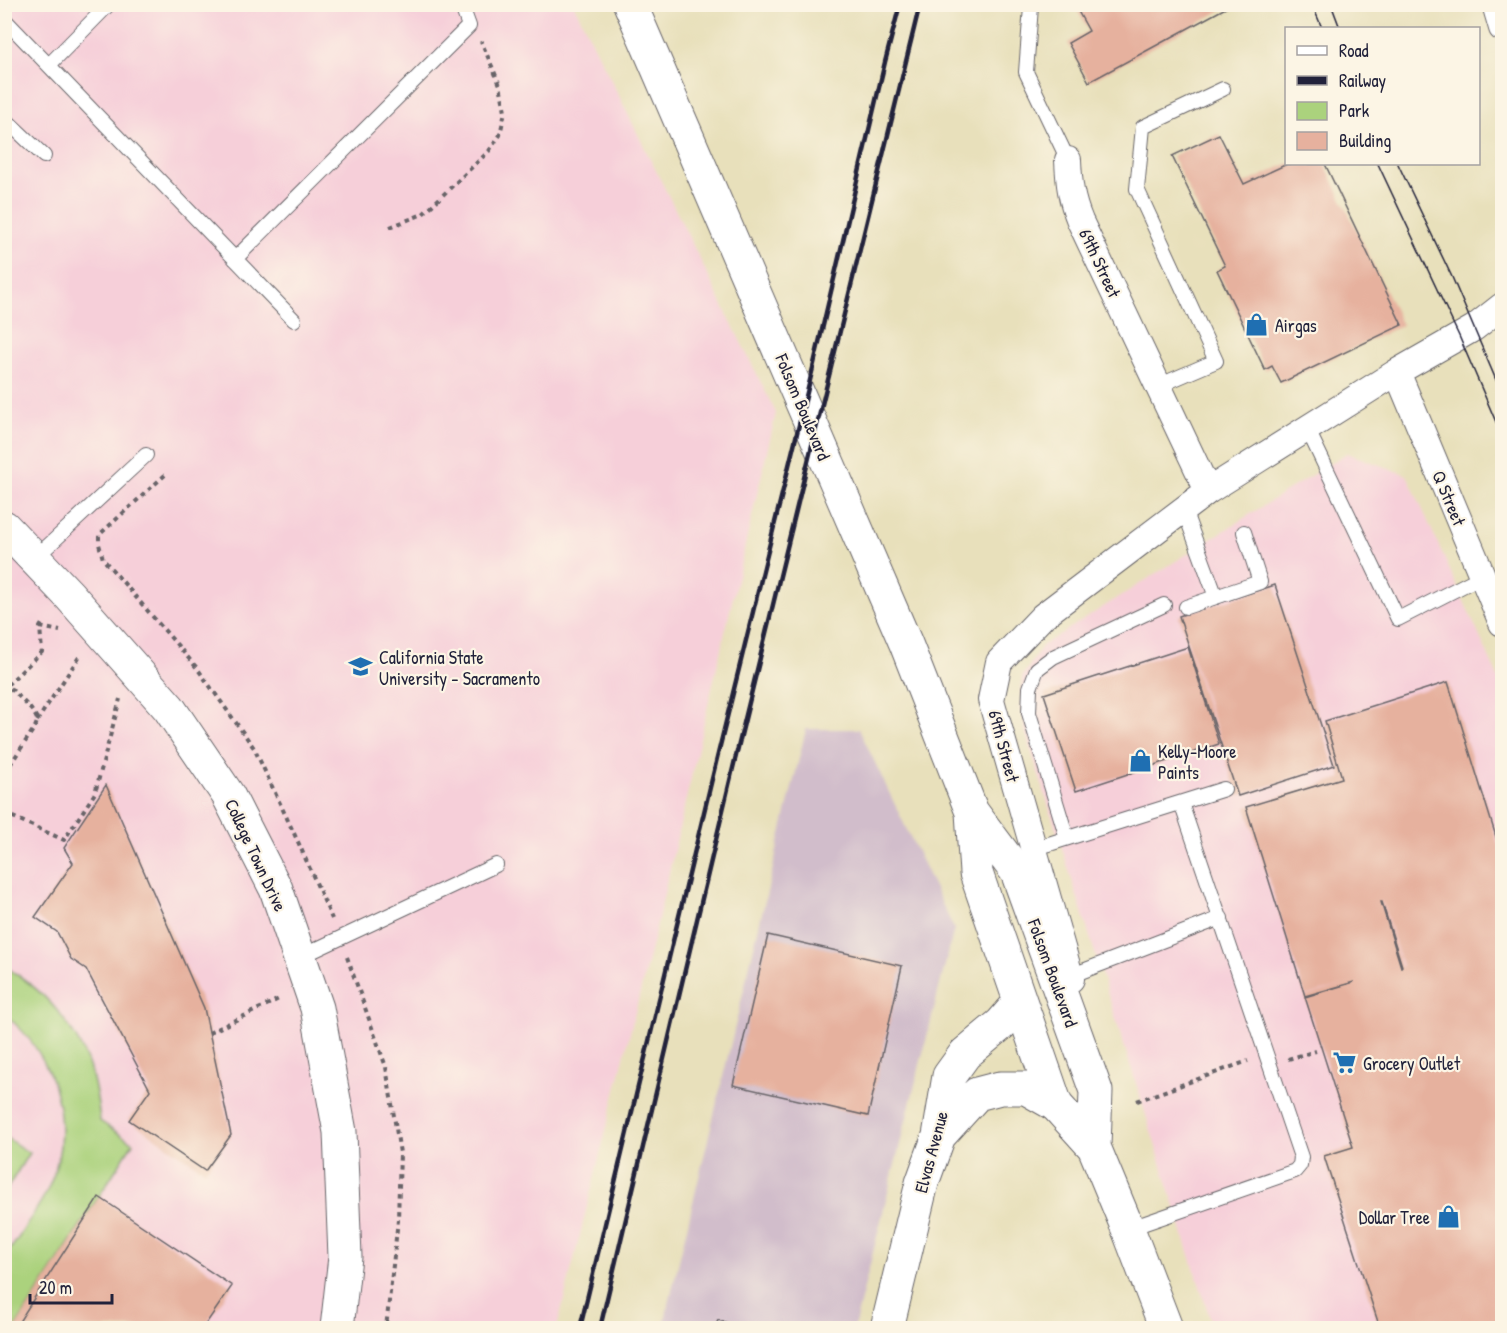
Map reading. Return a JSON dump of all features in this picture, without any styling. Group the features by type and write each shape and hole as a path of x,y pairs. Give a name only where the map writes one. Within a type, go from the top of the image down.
{"main road":[{"name":"Folsom Boulevard","path":"630,4 906,644 972,812 1017,872 1096,1091 1094,1147"},
{"name":"College Town Drive","path":"4,527 169,708 228,795 276,889 317,1008 340,1132 345,1257 337,1329"},
{"name":"Folsom Boulevard","path":"972,812 976,873 1056,1105 1094,1147 1166,1329"},
{"name":"Elvas Avenue","path":"887,1329 922,1183 939,1136 949,1076 965,1054 1001,1024 1020,1002"},
{"path":"939,1136 977,1094 1000,1088 1026,1088 1056,1105"}],"street":[{"path":"1495,4 1503,28"},
{"name":"69th Street","path":"1068,160 1072,202 1208,491"},
{"name":"69th Street","path":"1096,1091 1070,976 992,700 999,662 1043,616 1208,491 1397,372 1474,328 1503,306"},
{"name":"Q Street","path":"1397,372 1503,623"}],"lane":[{"path":"49,65 110,4"},
{"path":"235,259 469,27 461,4"},
{"path":"1031,7 1026,72 1068,160"},
{"path":"4,19 294,320"},
{"path":"1158,386 1216,361 1137,189 1143,127 1223,89"},
{"path":"4,118 44,156"},
{"path":"1307,429 1398,620 1482,576"},
{"path":"34,559 146,455"},
{"path":"1184,510 1216,597"},
{"path":"1186,607 1260,582 1244,532"},
{"path":"1067,838 1029,713 1030,688 1037,669 1053,657 1164,605"},
{"path":"1033,849 1224,789"},
{"path":"1128,1229 1295,1171 1300,1165 1301,1157 1181,802"},
{"path":"299,958 496,865"},
{"path":"1070,976 1221,918"}],"path":[{"path":"390,227 423,214 489,151 500,135 505,111 500,85 478,34"},
{"path":"37,722 36,717 6,683 42,652 40,627 43,622"},
{"path":"40,627 59,630 66,638"},
{"path":"4,774 83,654"},
{"path":"4,813 64,840 95,793 120,699 127,708"},
{"path":"278,988 284,1006"},
{"path":"209,1033 281,998"},
{"path":"1137,1101 1248,1061 1288,1059 1316,1051"}],"shaded area":[{"name":"California State University - Sacramento","path":"5,5 574,5 776,413 658,920 557,1328 5,1328"},
{"path":"1347,453 1407,475 1502,686 1502,1328 1213,1328 1026,734 1021,708 1022,677 1043,645"},
{"path":"806,729 859,729 954,929 854,1328 663,1328"}],"green space":[{"path":"5,967 37,990 64,1020 75,1037 91,1073 100,1121 133,1143 15,1328 5,1328 4,1261 48,1189 56,1166 60,1142 60,1118 56,1094 37,1050 23,1031 5,1015"},
{"path":"5,1137 29,1153 5,1192"}],"building":[{"path":"1074,4 1233,4 1089,82 1068,43 1089,31"},
{"path":"1219,134 1244,184 1285,165 1325,165 1402,325 1281,383 1272,366 1265,370 1217,270 1225,266 1172,156"},
{"path":"1275,585 1334,765 1238,796 1179,616"},
{"path":"1188,647 1219,744 1076,791 1044,694"},
{"path":"1448,682 1502,856 1502,1328 1380,1328 1324,1156 1353,1147 1305,997 1354,982 1305,996 1246,807 1342,778 1325,721","holes":["1381,902 1402,966 1401,967"]},
{"path":"106,785 204,1008 231,1135 205,1171 129,1120 150,1090 86,969 71,959 57,932 35,917 73,863 64,848"},
{"path":"768,935 902,966 868,1116 733,1085"},
{"path":"99,1197 232,1286 203,1328 15,1328"},
{"path":"718,1320 744,1328 715,1328"}],"tram line":[{"path":"1312,4 1322,27"},
{"path":"1331,4 1340,27"},
{"path":"1378,165 1459,336 1502,436"},
{"path":"1398,165 1452,277 1502,394"}],"railway":[{"path":"580,1328 900,4"},
{"path":"600,1328 733,768 920,4"}],"place":[{"name":"Airgas","path":"1257,325"},
{"name":"California State University - Sacramento","path":"361,667"},
{"name":"Kelly-Moore Paints","path":"1140,761"},
{"name":"Grocery Outlet","path":"1345,1063"},
{"name":"Dollar Tree","path":"1448,1217"}]}
